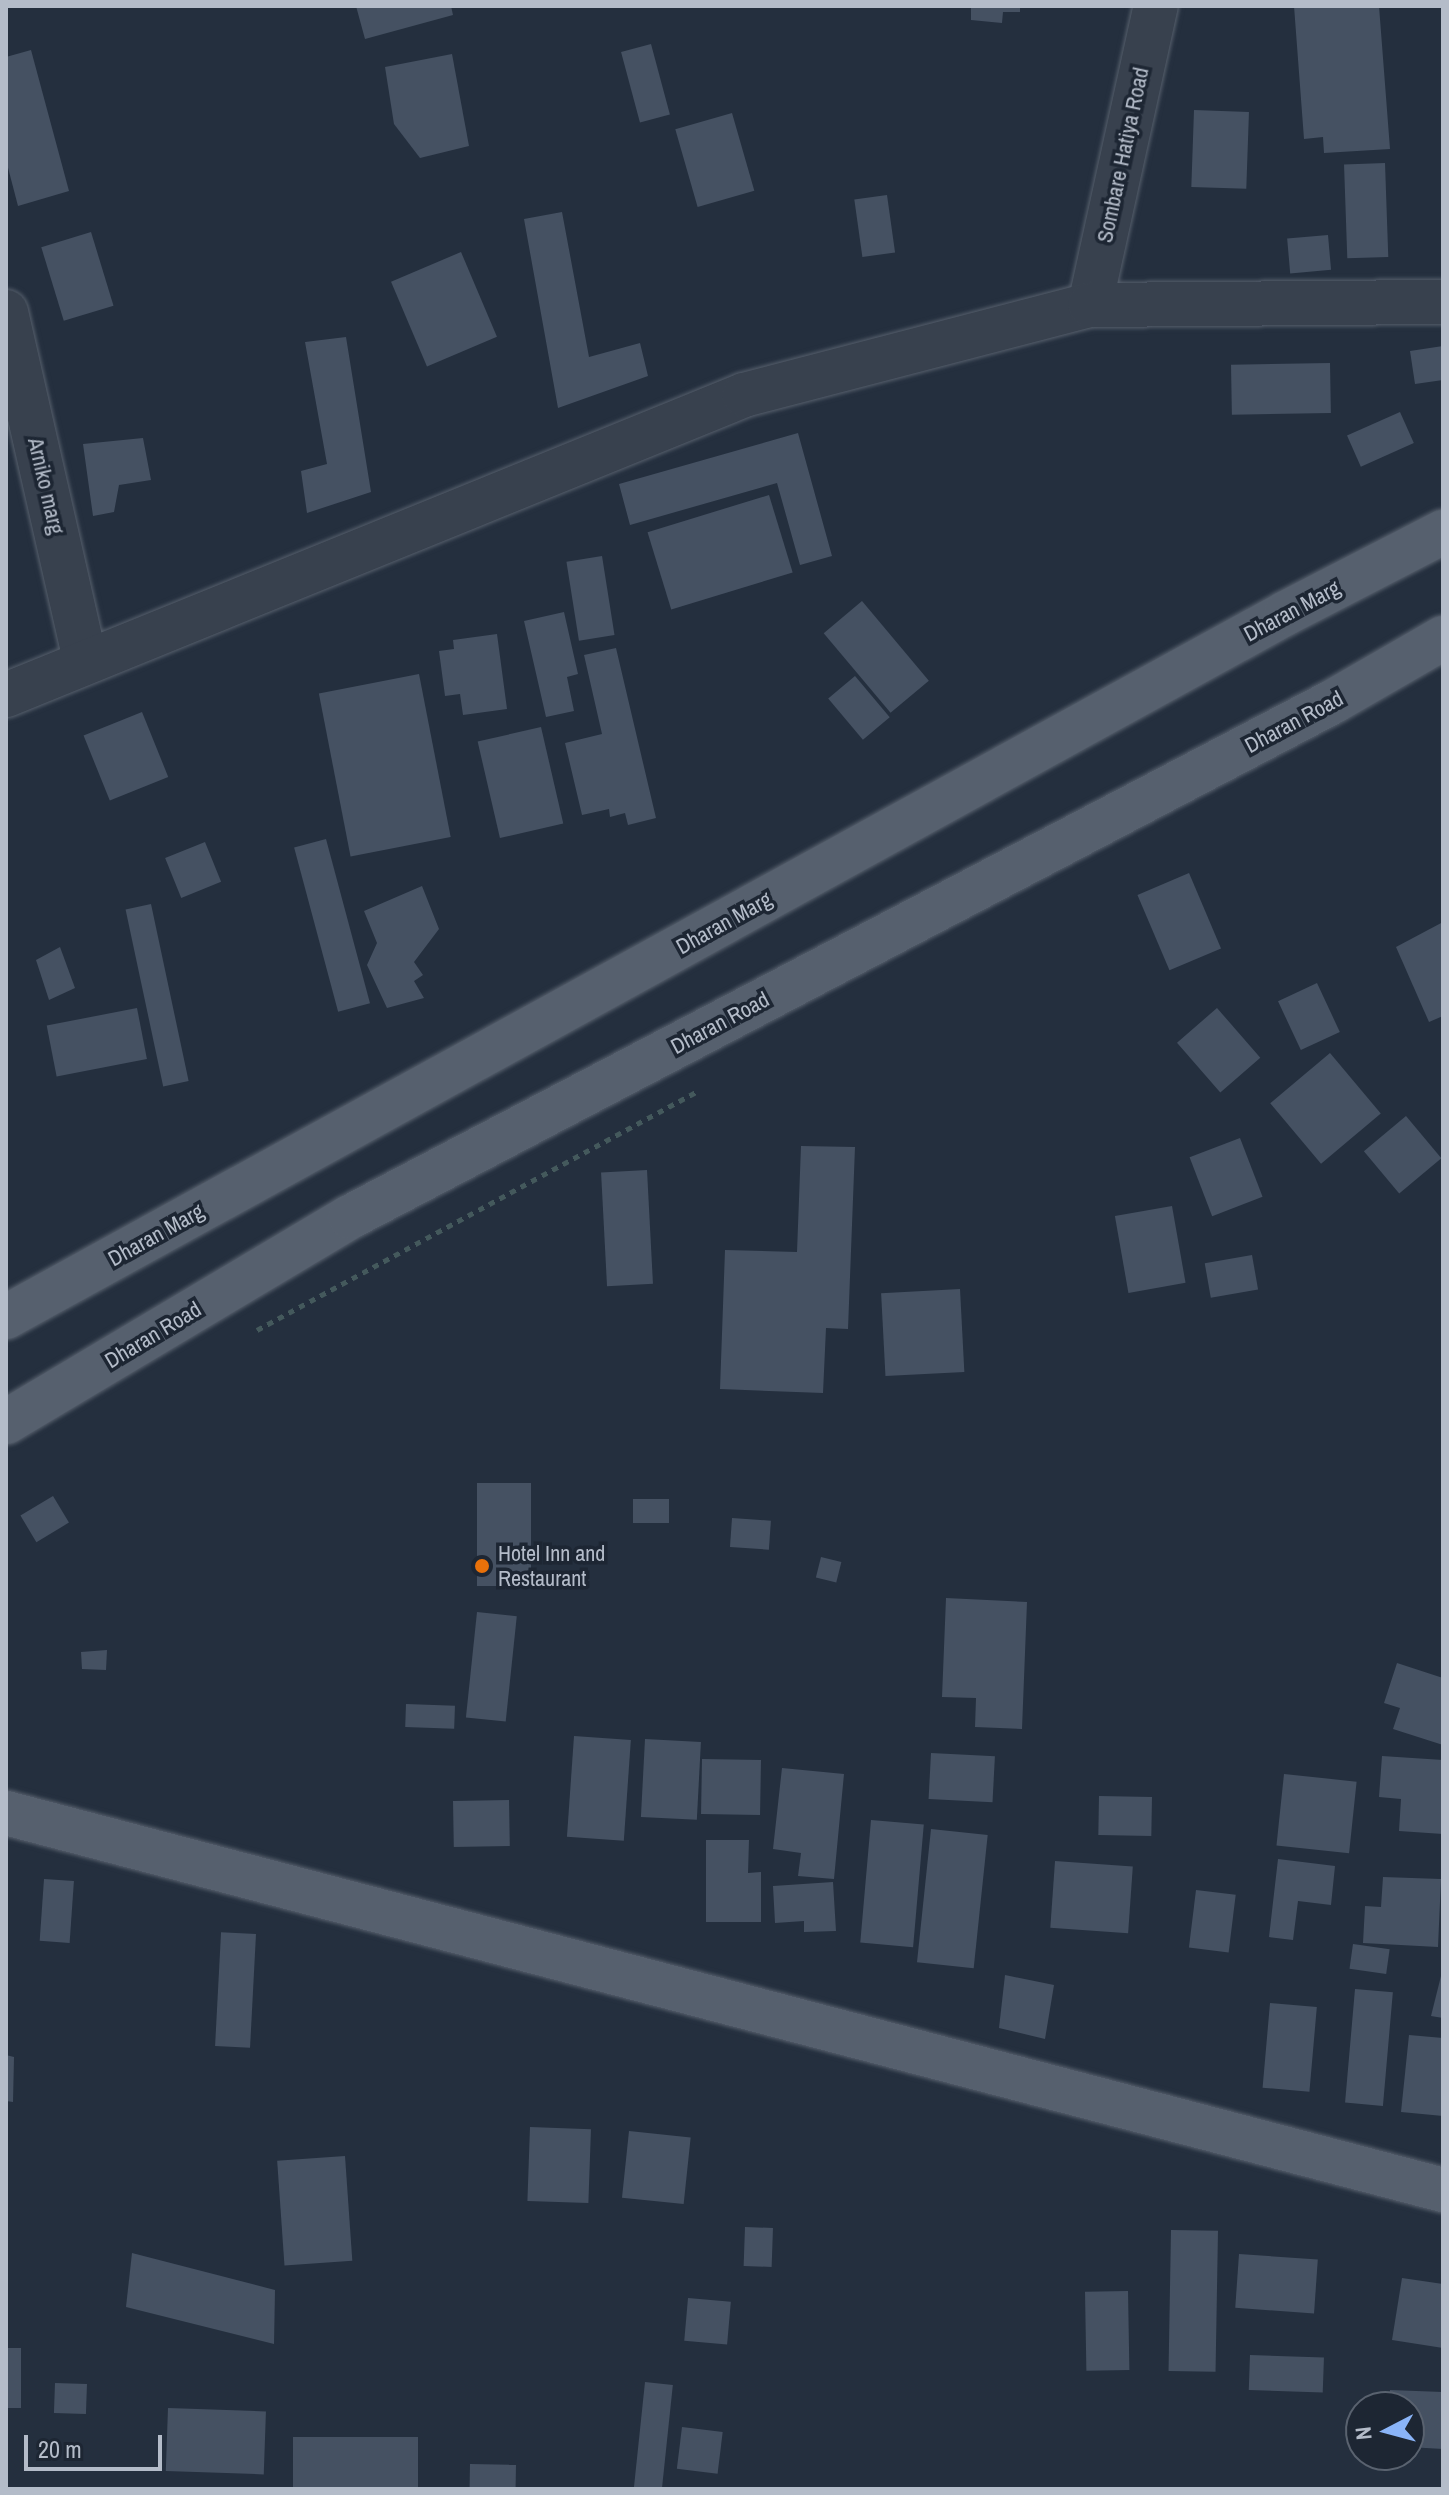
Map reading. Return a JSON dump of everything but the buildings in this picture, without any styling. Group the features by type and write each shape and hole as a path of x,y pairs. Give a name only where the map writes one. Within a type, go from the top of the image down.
{"main road":[{"name":"Dharan Marg","path":"6,1317 1286,613 1443,532"},
{"name":"Dharan Road","path":"6,1422 350,1217 1357,689 1443,638"},
{"path":"6,1813 1443,2190"}],"street":[{"name":"Sombare Hatiya Road","path":"1090,305 1156,6"},
{"path":"6,695 85,659 744,395 1090,305 1443,302"},
{"name":"Arniko marg","path":"6,312 85,659"}],"path":[{"path":"254,1332 705,1086"}],"place":[{"name":"Hotel Inn and Restaurant","path":"482,1566"}]}
